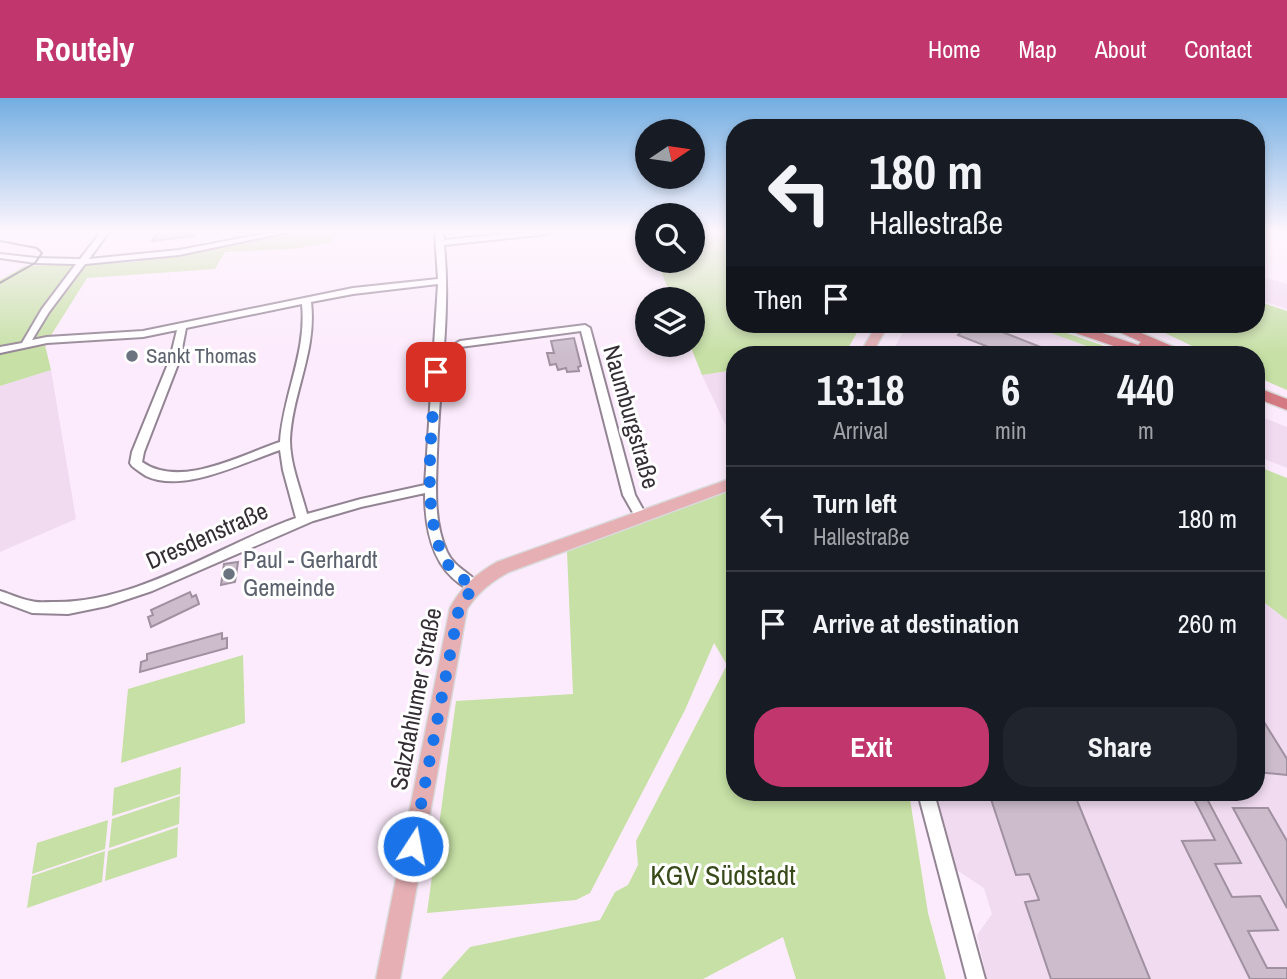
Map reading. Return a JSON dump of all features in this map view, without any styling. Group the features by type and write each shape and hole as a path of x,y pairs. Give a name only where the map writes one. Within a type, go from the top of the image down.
{"highway":[{"path":"1089,333 1127,346"},
{"path":"1116,333 1148,346"},
{"path":"1131,333 1164,346"},
{"path":"1155,333 1182,346"},
{"path":"1265,388 1282,396"},
{"path":"1265,397 1287,406"}],"main road":[{"name":"Salzdahlumer Straße","path":"388,979 459,608 474,586 503,567 726,485"}],"street":[{"path":"26,343 74,273"},
{"path":"441,273 431,488 436,536 442,555 455,573 474,586"},
{"path":"0,349 26,343 126,336 371,288 441,281"},
{"path":"303,520 285,444 290,406 307,332 306,300"},
{"path":"182,327 175,359 136,463 145,473 159,478 190,476 285,444"},
{"name":"Naumburgstraße","path":"460,344 585,328 629,495 640,515"},
{"name":"Dresdenstraße","path":"0,596 18,604 43,608 113,599 146,588 303,520 362,502 431,488"},
{"path":"928,801 944,873 957,903 976,979"}],"shaded area":[{"path":"1265,278 1287,284 1287,309 1265,302"},
{"path":"903,333 1051,333 1086,346 895,346"},
{"path":"51,370 76,519 0,552 0,386"},
{"path":"726,371 726,426 702,375"},
{"path":"1265,418 1287,427 1287,468 1265,459"},
{"path":"1265,603 1287,620 1287,979 987,979 977,935 992,914 984,888 955,869 938,801 1265,801"}],"green space":[{"path":"12,273 156,273 87,278 45,345 51,370 0,386 0,280"},
{"path":"662,273 726,273 726,333 857,333 849,346 726,346 726,371 702,375 695,357 705,357 705,287 667,287"},
{"path":"1265,304 1287,311 1287,390 1265,380 1265,346 1192,346 1165,333 1265,333"},
{"path":"1051,333 1066,333 1105,346 1086,346"},
{"path":"1265,469 1287,478 1287,620 1265,603"},
{"path":"726,492 726,663 714,643 685,710 590,893 576,900 427,913 456,701 573,694 567,551"},
{"path":"243,655 245,723 121,763 128,689"},
{"name":"KGV Südstadt","path":"726,667 726,801 910,801 928,913 946,979 796,979 783,937 703,979 441,979 470,947 600,920 615,892 628,885 638,865 636,841"},
{"path":"181,767 180,794 112,816 114,788"},
{"path":"180,796 179,824 109,848 112,819"},
{"path":"108,820 105,849 32,874 37,843"},
{"path":"178,827 177,857 105,881 108,851"},
{"path":"105,851 102,882 27,908 32,876"}],"building":[{"path":"1005,333 1038,346 986,346 958,335"},
{"path":"574,338 581,366 578,367 579,371 567,372 566,368 558,370 556,364 550,365 547,353 554,353 551,341"},
{"name":"Paul - Gerhardt Gemeinde","path":"238,562 235,582 221,585 224,564"},
{"path":"190,592 192,597 196,595 199,604 151,627 148,617 153,615 151,610"},
{"path":"222,633 222,639 227,638 227,648 140,672 141,662 147,660 147,654"},
{"path":"1265,724 1287,759 1287,775 1265,773"},
{"path":"992,801 1077,801 1150,979 1051,979 1025,902 1039,900 1029,874 1016,875"},
{"path":"1195,801 1208,801 1241,863 1215,864 1232,897 1260,896 1278,930 1248,931 1267,968 1287,968 1287,979 1250,979 1182,841 1215,840"},
{"path":"1233,808 1268,808 1287,841 1287,908"}],"tram line":[{"path":"0,283 17,273"}],"place":[{"name":"Sankt Thomas","path":"132,356"},
{"name":"Paul - Gerhardt Gemeinde","path":"229,574"}],"route":[{"path":"413,846 459,608 474,586 449,567 436,536 431,488 436,372"}]}
